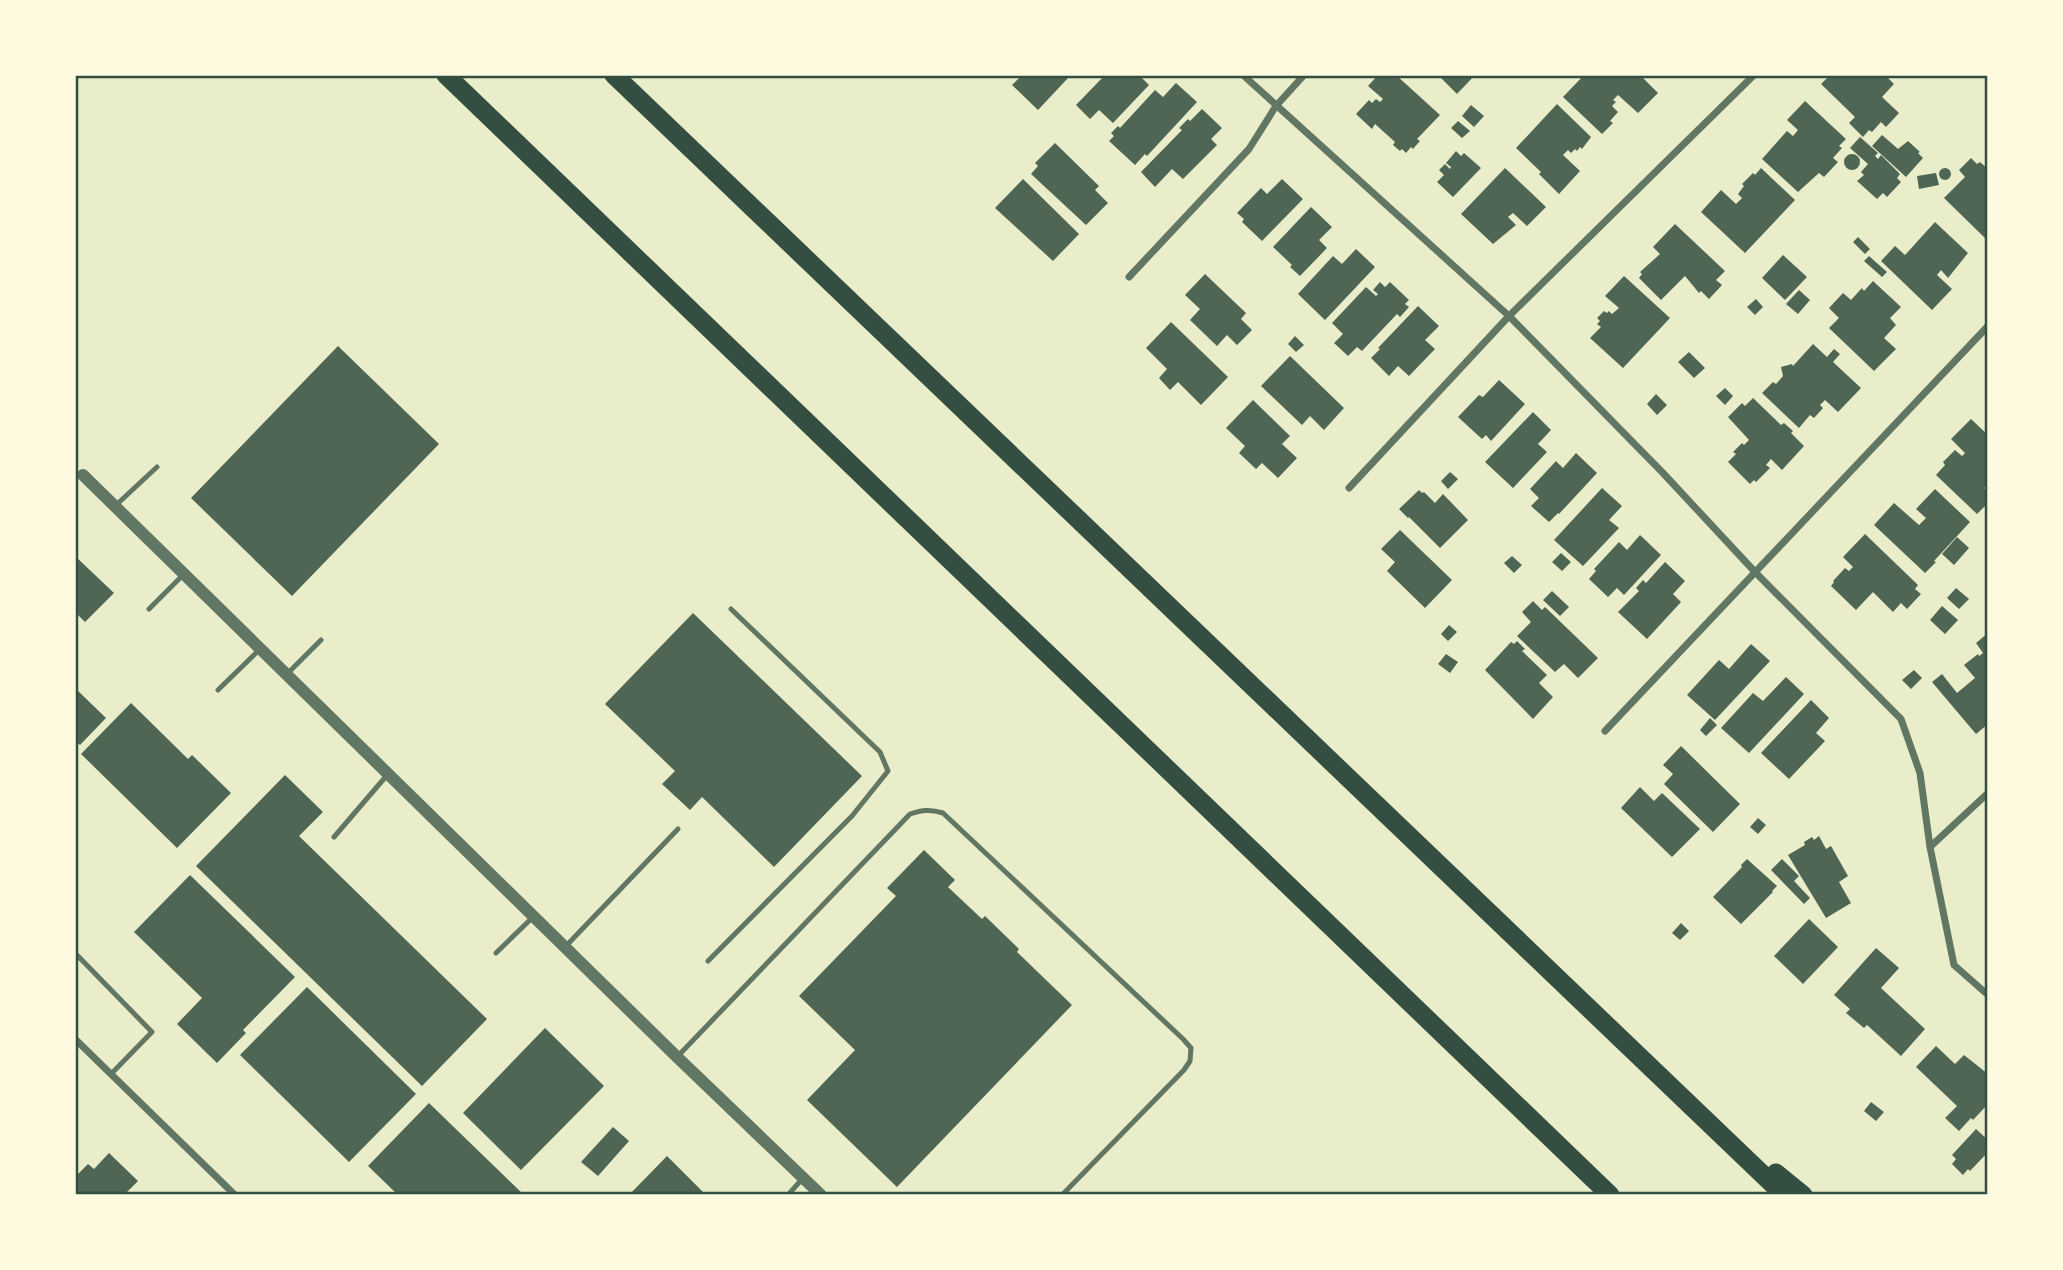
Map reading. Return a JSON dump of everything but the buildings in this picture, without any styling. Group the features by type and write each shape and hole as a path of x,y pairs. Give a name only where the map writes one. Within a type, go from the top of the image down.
{"highway":[{"path":"446,75 1610,1195"},
{"path":"614,75 1784,1195"},
{"path":"1699,1111 1803,1195"}],"street":[{"path":"1243,75 1508,316 1663,473 1755,573 1901,719 1920,774 1930,847 1954,965 1988,995"},
{"path":"1129,277 1249,149 1276,106 1304,75"},
{"path":"1349,488 1508,316 1754,75"},
{"path":"1605,731 1988,326"},
{"path":"83,475 533,917 821,1195"},
{"path":"1930,847 1988,793"},
{"path":"75,1039 235,1195"}],"lane":[{"path":"115,506 158,467"},
{"path":"149,609 184,574"},
{"path":"708,961 852,816 888,771 880,752 731,609"},
{"path":"286,675 321,640"},
{"path":"218,690 260,649"},
{"path":"334,837 388,774"},
{"path":"677,1057 910,814 933,810 951,819 1191,1048 1190,1061 1184,1070 1062,1195"},
{"path":"565,947 678,829"},
{"path":"496,953 533,917"},
{"path":"75,953 152,1032 111,1074"},
{"path":"788,1195 803,1178"}]}
